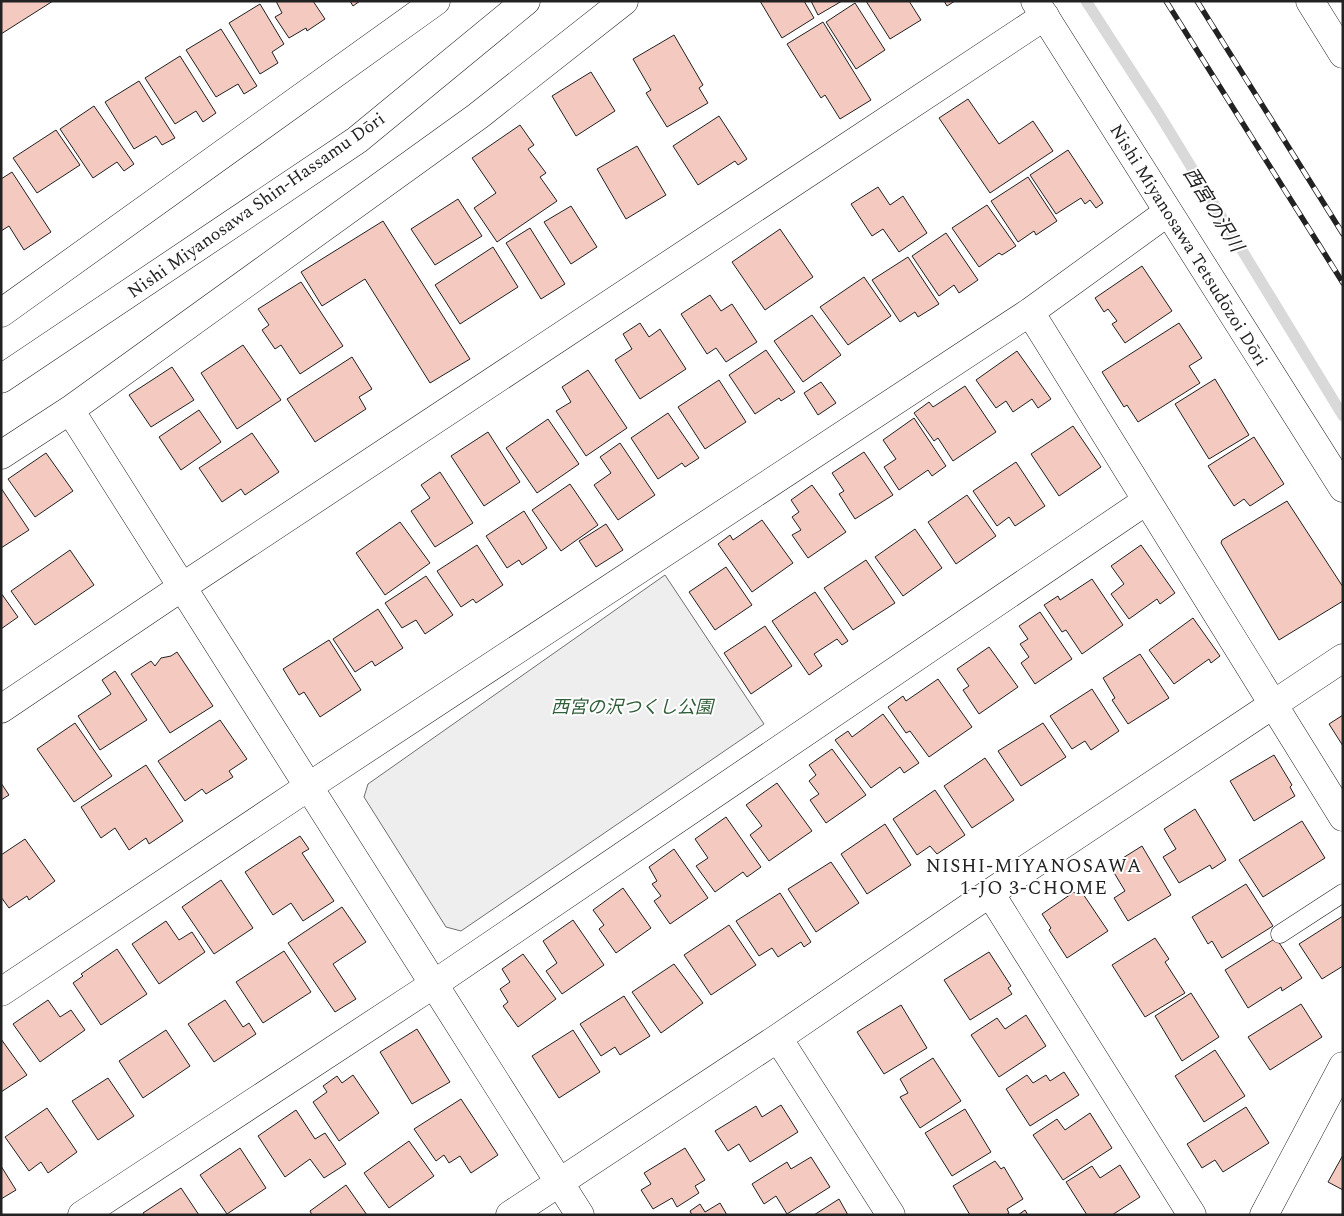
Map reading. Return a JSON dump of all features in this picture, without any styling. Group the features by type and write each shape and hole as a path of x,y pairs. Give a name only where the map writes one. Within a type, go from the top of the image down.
{"street":[{"path":"3,307 436,1"},
{"name":"Nishi Miyanosawa Shin-Hassamu Dōri","path":"1,378 357,140 526,1"},
{"path":"1,455 70,410 478,116 624,1"},
{"path":"1310,1 1335,24 1343,54"},
{"path":"1,709 1040,9"},
{"name":"Nishi Miyanosawa Tetsudōzoi Dōri","path":"1040,9 1343,488"},
{"path":"1,992 308,787 1030,312 1168,212"},
{"path":"1030,312 1272,706 1343,817"},
{"path":"70,410 580,1215"},
{"path":"82,1215 434,984 1146,501"},
{"path":"510,1215 778,1038 990,893 1343,658"},
{"path":"990,893 1192,1215"},
{"path":"778,1038 891,1215"},
{"path":"1264,1215 1343,1066"}],"lane":[{"path":"1280,934 1343,893"}],"green space":[{"name":"西宮の沢つくし公園","path":"665,575 764,724 461,931 446,927 364,797 368,784"}],"building":[{"path":"1,1 53,1 1,34"},
{"path":"276,1 313,1 325,19 307,31 306,28 289,38 275,17 282,13"},
{"path":"350,1 360,1 353,6"},
{"path":"760,1 804,1 814,18 782,38"},
{"path":"811,1 842,1 818,15"},
{"path":"866,1 909,1 921,20 890,39"},
{"path":"944,1 955,1 947,6"},
{"path":"855,3 885,50 856,69 826,22"},
{"path":"260,4 284,44 272,52 278,63 260,74 229,23"},
{"path":"823,22 871,100 840,119 825,95 821,98 787,44"},
{"path":"221,29 257,86 244,94 238,84 216,97 186,50"},
{"path":"674,35 703,85 699,88 708,103 667,127 646,93 651,90 633,59"},
{"path":"180,56 216,113 203,122 196,111 175,124 145,78"},
{"path":"591,72 615,111 576,136 552,96"},
{"path":"139,81 175,138 162,145 156,136 134,149 105,102"},
{"path":"968,99 999,144 1033,121 1053,151 990,193 939,118"},
{"path":"94,106 134,164 124,171 117,162 93,178 60,129"},
{"path":"719,116 747,159 738,165 735,161 698,185 673,146"},
{"path":"520,125 534,145 528,149 546,173 540,177 557,201 497,242 474,208 496,193 472,158"},
{"path":"56,130 80,165 37,193 13,158"},
{"path":"637,146 666,195 626,219 597,169"},
{"path":"1068,150 1103,203 1096,208 1090,200 1085,204 1081,198 1056,214 1030,175"},
{"path":"12,172 51,232 24,250 9,226 1,231 1,179"},
{"path":"1028,177 1057,221 1036,235 1034,231 1018,242 991,201"},
{"path":"878,187 890,205 903,196 927,233 899,252 883,229 872,236 851,204"},
{"path":"458,199 482,236 435,265 411,229"},
{"path":"987,205 1016,246 1002,255 999,253 979,267 952,228"},
{"path":"571,206 597,247 571,264 544,222"},
{"path":"383,221 470,359 430,383 365,279 322,306 301,272"},
{"path":"530,228 565,284 541,299 506,243"},
{"path":"780,229 813,277 765,310 732,262"},
{"path":"946,233 978,280 959,293 954,285 939,296 912,256"},
{"path":"493,247 518,287 460,324 435,285"},
{"path":"908,257 939,304 918,317 915,312 900,322 872,280"},
{"path":"1142,266 1172,311 1125,343 1112,324 1117,321 1108,309 1104,312 1095,298"},
{"path":"864,277 891,316 848,345 820,307"},
{"path":"301,282 343,346 300,374 281,345 275,349 262,330 269,325 258,309"},
{"path":"710,295 721,311 732,304 757,342 726,362 716,348 707,354 681,314"},
{"path":"812,315 841,355 803,382 774,341"},
{"path":"640,323 649,337 660,329 686,369 640,399 615,360 632,349 623,334"},
{"path":"1179,323 1202,358 1189,366 1200,383 1138,422 1127,405 1124,407 1102,372"},
{"path":"243,345 281,400 237,429 201,373"},
{"path":"766,350 795,392 781,401 779,398 755,414 729,375"},
{"path":"1017,351 1051,399 1038,408 1032,399 1013,412 1006,401 996,408 976,380"},
{"path":"352,357 372,389 359,397 366,409 315,442 287,399"},
{"path":"172,367 194,400 151,427 129,395"},
{"path":"588,370 627,428 586,456 556,411 571,402 562,387"},
{"path":"1215,379 1249,435 1209,459 1175,404"},
{"path":"719,380 746,422 705,449 678,407"},
{"path":"821,382 836,403 818,415 804,393"},
{"path":"965,386 996,432 953,461 938,438 934,441 914,413 929,402 933,407"},
{"path":"199,410 221,442 181,470 159,437"},
{"path":"668,413 699,458 685,467 682,463 658,479 631,438"},
{"path":"914,418 946,466 932,476 928,470 899,490 884,467 896,459 883,440"},
{"path":"548,419 579,464 537,493 506,448"},
{"path":"1073,426 1101,467 1059,496 1031,454"},
{"path":"488,432 520,482 484,506 451,456"},
{"path":"252,433 279,472 245,495 241,489 222,502 199,468"},
{"path":"1254,437 1284,484 1250,506 1244,499 1234,506 1208,466"},
{"path":"620,443 655,495 618,520 594,485 611,473 600,457"},
{"path":"864,452 893,495 855,519 839,494 844,491 832,473"},
{"path":"46,453 73,491 35,517 8,479"},
{"path":"1016,462 1045,506 1015,526 1009,517 997,526 973,491"},
{"path":"440,472 473,523 435,547 411,511 430,498 421,485"},
{"path":"570,484 598,525 561,551 532,510"},
{"path":"812,485 846,532 808,558 792,535 801,530 792,517 799,512 791,500"},
{"path":"1,488 29,530 1,548"},
{"path":"967,495 996,536 956,564 928,522"},
{"path":"1287,501 1343,587 1343,601 1279,640 1221,543 1222,540"},
{"path":"524,511 547,548 522,565 519,560 507,568 486,536"},
{"path":"762,520 793,563 752,592 718,544 730,535 733,540"},
{"path":"400,522 430,563 385,595 356,553"},
{"path":"606,524 623,550 596,567 579,541"},
{"path":"915,529 942,568 903,596 875,557"},
{"path":"477,545 503,585 476,603 473,599 461,607 437,571"},
{"path":"1141,545 1175,593 1160,604 1157,599 1129,619 1111,594 1124,584 1111,566"},
{"path":"70,550 94,585 35,625 11,591"},
{"path":"866,560 895,603 853,630 824,588"},
{"path":"726,567 752,605 715,630 689,592"},
{"path":"426,576 453,615 425,634 416,620 402,628 385,603"},
{"path":"1092,579 1123,625 1082,654 1066,630 1062,632 1044,605 1058,596 1060,600"},
{"path":"815,592 848,641 842,645 837,639 814,654 822,666 809,675 772,621"},
{"path":"1,593 18,617 1,629"},
{"path":"378,609 403,648 375,666 372,661 355,672 333,639"},
{"path":"1040,612 1072,659 1035,684 1021,663 1029,657 1020,644 1028,639 1019,626"},
{"path":"1193,618 1220,656 1211,663 1209,659 1174,684 1149,650"},
{"path":"765,626 792,666 751,694 724,653"},
{"path":"329,640 361,690 320,717 304,692 299,695 283,669"},
{"path":"989,647 1018,687 979,714 963,690 969,686 957,669"},
{"path":"177,652 213,706 170,733 131,674 151,661 155,666 161,658 171,656"},
{"path":"1140,654 1169,698 1128,724 1112,700 1115,698 1103,678"},
{"path":"115,671 147,720 100,750 78,716 111,694 102,680"},
{"path":"938,679 972,727 929,757 910,731 906,733 888,707 903,696 906,701"},
{"path":"1092,689 1119,731 1091,750 1085,741 1072,749 1050,716"},
{"path":"883,714 919,763 904,773 900,767 871,788 835,740 848,731 852,737"},
{"path":"1343,715 1343,746 1329,724"},
{"path":"220,720 247,759 229,771 233,777 206,794 202,789 185,801 158,761"},
{"path":"75,723 112,776 74,802 37,749"},
{"path":"1043,723 1066,757 1021,786 998,751"},
{"path":"832,749 866,795 826,823 810,800 819,794 809,781 816,775 809,765"},
{"path":"1274,755 1292,785 1290,787 1295,796 1254,821 1230,781"},
{"path":"985,758 1014,800 972,828 944,786"},
{"path":"146,765 183,821 149,844 146,838 129,850 115,828 101,838 81,807"},
{"path":"1,783 9,795 1,800"},
{"path":"777,783 812,831 769,861 750,835 762,826 746,805"},
{"path":"935,790 965,835 937,854 930,846 917,855 893,819"},
{"path":"1195,809 1226,860 1212,869 1210,865 1179,883 1163,857 1176,849 1164,829"},
{"path":"726,817 761,867 747,877 743,872 715,892 696,866 708,858 695,839"},
{"path":"1302,821 1325,858 1263,897 1239,860"},
{"path":"885,824 911,865 867,894 841,854"},
{"path":"300,836 309,849 302,853 334,901 303,921 291,903 273,915 245,872"},
{"path":"25,839 55,881 29,900 27,896 9,908 1,897 1,855"},
{"path":"1142,846 1171,895 1128,921 1114,898 1125,891 1110,866"},
{"path":"674,849 708,898 670,924 654,901 661,896 652,884 657,881 649,867"},
{"path":"831,862 859,903 816,932 788,889"},
{"path":"221,880 253,928 214,954 182,907"},
{"path":"1246,884 1273,926 1222,958 1212,941 1208,944 1192,917"},
{"path":"623,888 651,928 616,953 599,929 604,925 593,910"},
{"path":"1081,891 1108,931 1067,958 1049,930 1051,928 1042,914 1074,892 1076,895"},
{"path":"780,893 811,942 804,947 801,942 778,957 772,948 759,956 736,921"},
{"path":"342,907 366,942 333,964 356,999 335,1012 288,943"},
{"path":"1343,916 1343,966 1322,979 1299,944"},
{"path":"573,920 604,965 562,994 546,971 557,963 543,941"},
{"path":"166,921 179,940 192,932 205,952 159,984 132,944"},
{"path":"729,925 756,965 711,995 684,955"},
{"path":"1155,938 1169,959 1165,962 1185,993 1145,1017 1112,965"},
{"path":"1276,938 1302,978 1282,991 1281,987 1248,1008 1225,970"},
{"path":"117,949 147,994 101,1025 73,983 83,976 81,974"},
{"path":"284,951 311,992 263,1023 236,982"},
{"path":"989,952 1011,986 1008,988 1012,994 970,1020 944,980"},
{"path":"523,954 556,999 518,1027 503,1006 508,1002 500,989 510,982 502,969"},
{"path":"674,964 703,1003 661,1033 632,992"},
{"path":"1191,993 1219,1037 1182,1061 1155,1016"},
{"path":"624,996 650,1036 620,1055 615,1047 601,1056 580,1024"},
{"path":"48,1000 60,1017 71,1010 85,1030 40,1062 13,1024"},
{"path":"225,1000 243,1027 249,1023 256,1034 214,1062 188,1024"},
{"path":"1301,1004 1322,1037 1270,1070 1248,1037"},
{"path":"901,1005 927,1048 884,1074 857,1032"},
{"path":"1026,1015 1046,1046 999,1077 971,1035 997,1018 1005,1029"},
{"path":"417,1029 450,1082 412,1104 380,1052"},
{"path":"166,1030 190,1066 143,1098 119,1061"},
{"path":"573,1030 600,1072 559,1098 532,1056"},
{"path":"1,1039 27,1075 1,1092"},
{"path":"1215,1050 1245,1096 1204,1122 1175,1076"},
{"path":"933,1058 961,1101 920,1128 900,1097 908,1093 900,1079"},
{"path":"1064,1072 1079,1095 1030,1126 1006,1089 1027,1075 1033,1083 1046,1075 1050,1081"},
{"path":"353,1075 379,1113 339,1141 313,1102 327,1092 323,1086 337,1076 342,1083"},
{"path":"108,1078 134,1116 98,1140 72,1101"},
{"path":"461,1099 498,1155 471,1173 460,1156 449,1163 444,1155 436,1161 414,1129"},
{"path":"781,1105 798,1132 750,1162 739,1144 728,1151 715,1131 756,1106 762,1117"},
{"path":"1246,1107 1269,1143 1223,1172 1215,1160 1202,1168 1187,1144"},
{"path":"47,1108 77,1152 48,1173 41,1162 29,1171 5,1137"},
{"path":"965,1109 991,1152 952,1176 925,1133"},
{"path":"296,1110 315,1139 325,1133 346,1164 324,1178 310,1159 285,1177 258,1136"},
{"path":"1090,1113 1112,1148 1063,1180 1033,1135 1057,1119 1065,1130"},
{"path":"409,1141 434,1176 389,1208 364,1173"},
{"path":"240,1148 266,1188 227,1214 200,1175"},
{"path":"685,1148 705,1180 695,1186 699,1193 677,1207 672,1198 653,1209 641,1190 651,1184 644,1173"},
{"path":"1343,1155 1343,1190 1328,1182"},
{"path":"811,1157 830,1187 787,1214 776,1196 764,1204 752,1184 787,1162 791,1169"},
{"path":"995,1161 1001,1169 1004,1167 1023,1199 1007,1209 1009,1213 1006,1215 970,1215 953,1186"},
{"path":"1120,1165 1140,1197 1112,1215 1087,1215 1066,1182 1092,1166 1100,1178"},
{"path":"1,1166 16,1190 1,1199"},
{"path":"346,1185 367,1215 312,1215 310,1211"},
{"path":"181,1188 199,1215 144,1215 143,1213"},
{"path":"839,1199 848,1215 814,1215"},
{"path":"720,1203 727,1215 692,1215 690,1211 700,1204 705,1212"},
{"path":"1025,1210 1028,1215 1018,1215"}],"waterway":[{"name":"西宮の沢川","path":"1086,1 1159,114 1343,416"}],"railway":[{"path":"1166,1 1343,283"},
{"path":"1197,1 1343,234"}],"district":[{"name":"NISHI-MIYANOSAWA 1-JO 3-CHOME","path":"1034,876"}]}
